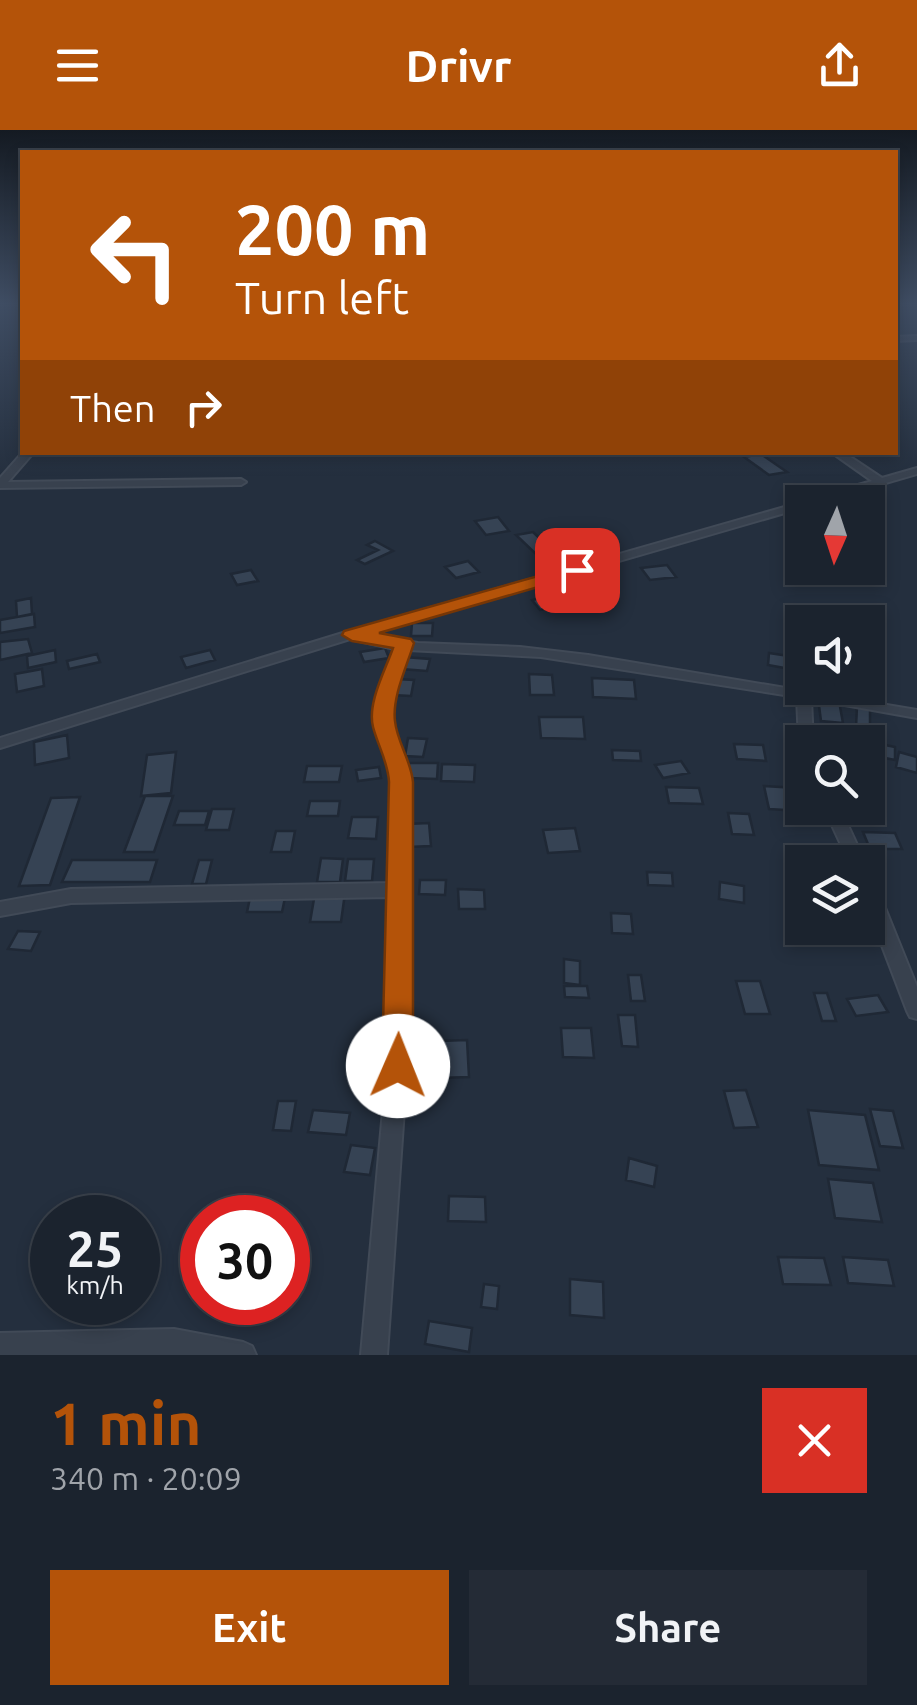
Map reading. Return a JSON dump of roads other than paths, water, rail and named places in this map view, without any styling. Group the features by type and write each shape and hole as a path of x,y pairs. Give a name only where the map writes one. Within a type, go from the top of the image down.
{"street":[{"path":"0,485 26,455"},
{"path":"840,455 881,482"},
{"path":"870,485 917,472"},
{"path":"0,485 242,482"},
{"path":"0,743 352,635 785,510"},
{"path":"352,635 628,664 785,691"},
{"path":"374,1355 398,1066 401,782 400,765 384,724 384,708 404,643"},
{"path":"866,705 917,714"},
{"path":"0,909 71,896 400,890"},
{"path":"885,930 917,1010"},
{"path":"0,1346 174,1342 243,1355"}]}
